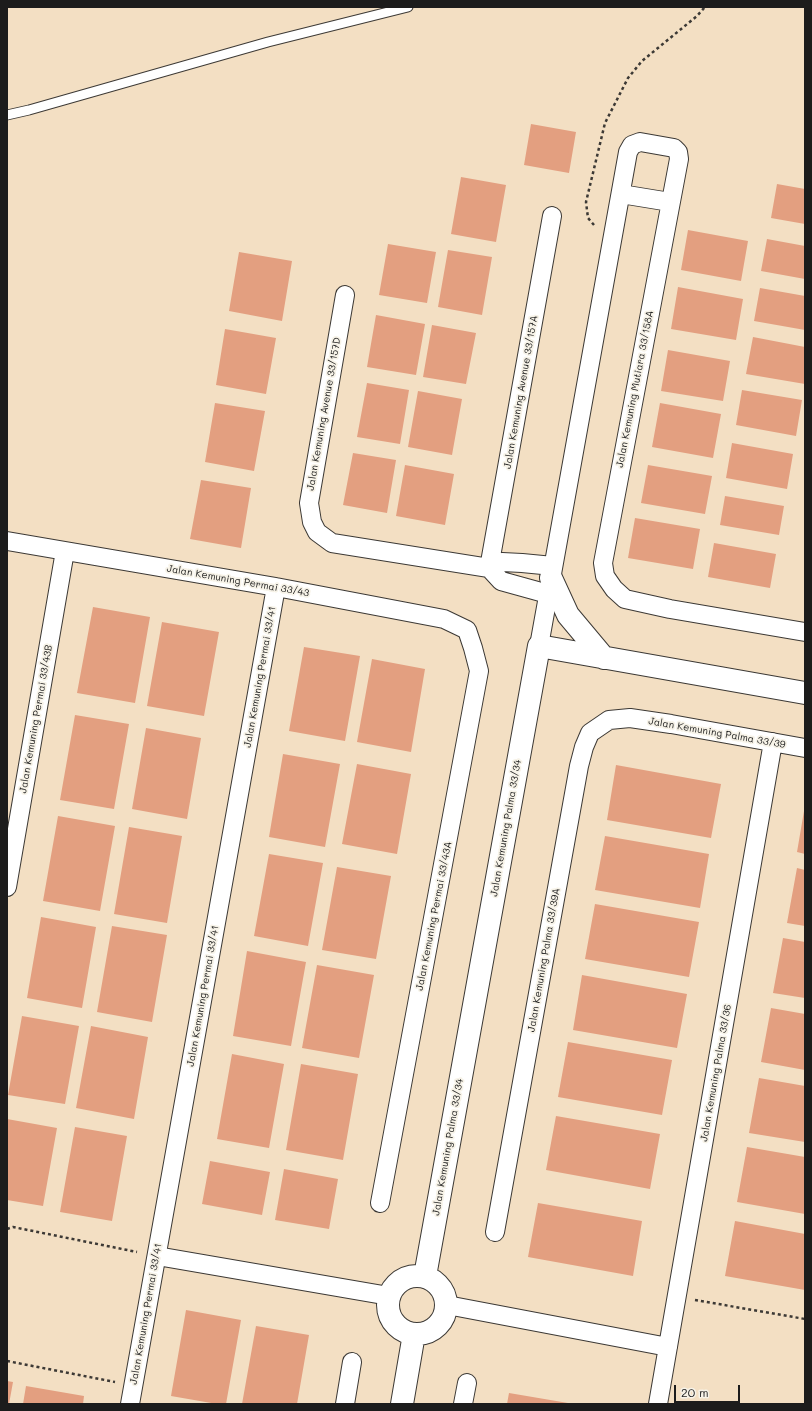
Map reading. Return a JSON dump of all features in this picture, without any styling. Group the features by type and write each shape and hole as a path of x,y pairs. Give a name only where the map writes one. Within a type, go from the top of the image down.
{"main road":[{"path":"551,580 568,615 604,658"},
{"path":"539,646 805,692"},
{"name":"Jalan Kemuning Palma 33/34","path":"424,1276 539,646"},
{"path":"411,1276 424,1276 434,1280 446,1295 447,1305 445,1315 437,1327 424,1334 406,1332 398,1328 392,1321 389,1313 389,1296 399,1281 411,1276"},
{"path":"402,1404 414,1334"}],"street":[{"name":"Jalan Kemuning Mutiara 33/158A","path":"621,194 628,152 632,145 640,142 674,148 678,152 679,159 603,563 605,576 614,589 625,599 670,609 805,632"},
{"path":"539,646 621,194 670,202"},
{"name":"Jalan Kemuning Avenue 33/157A","path":"489,568 552,216"},
{"name":"Jalan Kemuning Avenue 33/157D","path":"345,295 308,504 312,522 317,532 332,543 489,568"},
{"name":"Jalan Kemuning Permai 33/43","path":"7,542 276,587 444,619 467,630"},
{"name":"Jalan Kemuning Permai 33/43B","path":"7,887 65,551"},
{"path":"502,562 522,563 551,580 501,581 489,568 502,562"},
{"name":"Jalan Kemuning Permai 33/41","path":"130,1404 276,587"},
{"name":"Jalan Kemuning Permai 33/43A","path":"380,1203 479,671 467,630"},
{"name":"Jalan Kemuning Palma 33/39","path":"630,718 805,748"},
{"name":"Jalan Kemuning Palma 33/39A","path":"495,1232 579,766 584,747 590,733 609,720 630,718"},
{"name":"Jalan Kemuning Palma 33/36","path":"658,1404 773,742"},
{"path":"157,1256 389,1296"},
{"path":"447,1305 668,1347"},
{"path":"345,1404 352,1362"},
{"path":"463,1404 467,1383"}],"lane":[{"path":"7,115 30,110 268,42 408,7"}],"path":[{"path":"613,235 599,230 588,218 586,202 605,123 628,78 642,61 697,16 705,7"},
{"path":"7,1229 13,1226 157,1256"},
{"path":"677,1297 805,1319"},
{"path":"7,1361 133,1385"}],"building":[{"path":"531,124 576,132 569,173 524,165"},
{"path":"461,177 506,185 496,242 451,234"},
{"path":"777,184 805,189 805,224 771,218"},
{"path":"688,230 748,241 741,281 681,270"},
{"path":"767,239 805,246 805,279 761,271"},
{"path":"388,244 436,252 427,303 379,295"},
{"path":"448,250 492,257 482,315 438,307"},
{"path":"239,252 292,261 282,321 229,311"},
{"path":"678,287 743,299 736,340 671,329"},
{"path":"760,288 805,296 805,330 754,321"},
{"path":"376,315 425,324 416,375 367,367"},
{"path":"432,325 476,333 466,384 423,377"},
{"path":"225,329 276,338 266,394 216,385"},
{"path":"753,337 805,347 805,384 746,374"},
{"path":"668,350 730,361 723,401 661,391"},
{"path":"367,383 409,390 400,444 357,437"},
{"path":"742,390 802,400 796,436 736,425"},
{"path":"418,391 462,399 452,455 408,447"},
{"path":"215,403 265,411 254,471 205,462"},
{"path":"660,403 721,414 713,458 652,447"},
{"path":"732,443 793,454 787,489 726,478"},
{"path":"353,453 396,460 387,513 343,505"},
{"path":"405,465 454,474 445,525 396,516"},
{"path":"648,465 712,476 705,514 641,503"},
{"path":"201,480 251,488 241,548 190,539"},
{"path":"725,496 784,506 779,535 720,525"},
{"path":"635,518 700,529 693,569 628,558"},
{"path":"714,543 776,554 770,588 708,577"},
{"path":"93,607 150,617 135,703 77,693"},
{"path":"162,622 219,632 204,716 147,706"},
{"path":"304,647 360,656 345,741 289,731"},
{"path":"372,659 425,669 411,752 357,742"},
{"path":"75,715 129,724 114,809 60,800"},
{"path":"146,728 201,738 187,819 132,809"},
{"path":"283,754 340,764 325,847 269,837"},
{"path":"357,764 411,774 397,854 342,844"},
{"path":"616,765 721,784 711,838 607,820"},
{"path":"805,811 805,854 797,852"},
{"path":"58,816 115,826 100,911 43,901"},
{"path":"129,827 182,836 167,923 114,914"},
{"path":"605,836 709,854 700,908 595,890"},
{"path":"269,854 323,863 308,946 254,936"},
{"path":"337,867 391,876 376,959 322,950"},
{"path":"797,868 805,870 805,926 787,923"},
{"path":"595,904 699,922 689,977 585,959"},
{"path":"41,917 96,927 82,1008 27,998"},
{"path":"112,926 167,935 152,1022 97,1012"},
{"path":"783,938 805,942 805,998 773,993"},
{"path":"247,951 306,962 291,1046 233,1036"},
{"path":"317,965 374,975 359,1058 302,1048"},
{"path":"582,975 687,994 677,1048 573,1030"},
{"path":"771,1008 805,1014 805,1070 761,1062"},
{"path":"22,1016 79,1026 65,1104 8,1095"},
{"path":"91,1026 148,1037 134,1119 76,1108"},
{"path":"568,1042 672,1060 662,1115 558,1097"},
{"path":"232,1054 284,1064 269,1148 217,1139"},
{"path":"301,1064 358,1074 343,1160 286,1150"},
{"path":"759,1078 805,1086 805,1142 749,1133"},
{"path":"556,1116 660,1134 650,1189 546,1170"},
{"path":"7,1119 57,1128 43,1206 7,1200"},
{"path":"75,1127 127,1136 112,1221 60,1212"},
{"path":"747,1147 805,1157 805,1214 737,1202"},
{"path":"210,1161 270,1172 262,1215 202,1204"},
{"path":"284,1169 338,1179 329,1229 275,1220"},
{"path":"538,1203 642,1221 633,1276 528,1257"},
{"path":"735,1221 805,1234 805,1290 725,1276"},
{"path":"186,1310 241,1320 226,1404 217,1404 171,1396"},
{"path":"256,1326 309,1335 297,1404 242,1404"},
{"path":"7,1381 13,1382 9,1404 7,1404"},
{"path":"26,1386 84,1396 83,1404 23,1404"},
{"path":"509,1393 568,1403 568,1404 507,1404"}]}
